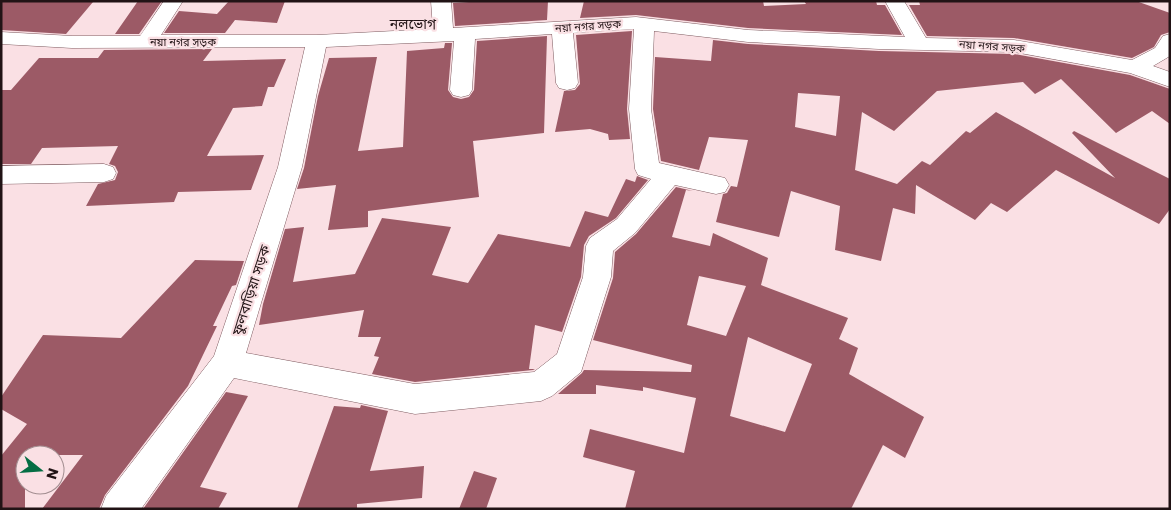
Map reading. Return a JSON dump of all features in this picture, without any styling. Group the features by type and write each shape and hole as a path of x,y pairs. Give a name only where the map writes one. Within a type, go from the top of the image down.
{"street":[{"path":"146,42 174,1"},
{"path":"440,1 443,34"},
{"path":"894,1 920,43"},
{"name":"নয়া নগর সড়ক","path":"1,38 72,42 317,41 636,23 748,36 1014,46 1135,67 1170,80"},
{"path":"562,28 567,83"},
{"path":"644,28 640,109 647,168 716,185"},
{"path":"461,90 466,34"},
{"path":"1135,67 1162,52 1170,40"},
{"name":"ফুলবাড়িয়া সড়ক","path":"119,509 227,363 290,167 317,41"},
{"path":"1,175 104,173"},
{"path":"227,363 416,399 541,386 570,362 597,277 600,246 626,226 670,174"}],"building":[{"path":"1,1 93,2 66,34 1,30"},
{"path":"138,1 162,1 139,34 115,34"},
{"path":"229,1 285,1 277,23 235,20 225,33 164,33 179,11 217,14"},
{"path":"548,1 547,20 455,26 453,3"},
{"path":"584,1 763,1 764,6 806,4 804,1 876,1 877,5 885,5 902,35 748,28 636,15 580,18"},
{"path":"919,1 1136,1 1170,13 1170,32 1161,35 1154,47 1132,58 1014,38 927,36 909,5 920,5"},
{"path":"632,31 627,109 630,139 609,140 608,134 590,129 555,132 564,91 575,90 580,84 576,35"},
{"path":"547,36 544,133 473,141 479,197 368,211 368,227 328,230 336,185 297,189 304,168 318,96 329,58 377,57 358,151 403,147 407,51 444,48 445,43 452,43 448,90 453,97 461,99 469,97 474,90 477,41"},
{"path":"713,40 748,44 879,51 1014,54 1130,75 1170,89 1170,124 1152,111 1116,133 1061,79 1035,94 1023,82 937,91 894,131 862,112 855,170 897,184 922,161 930,165 966,131 970,133 996,112 1115,178 1072,133 1074,131 1170,179 1170,209 1159,224 1056,170 1007,212 991,203 975,220 916,185 915,214 893,208 881,261 835,250 840,206 791,191 779,237 716,222 723,194 727,193 731,186 737,187 748,140 709,137 699,170 661,161 653,109 655,57 711,61","holes":["798,93 840,96 836,136 795,127"]},
{"path":"212,49 203,61 286,59 274,87 268,87 262,106 233,108 207,156 264,155 251,190 178,192 174,202 86,206 98,184 115,180 118,172 115,166 109,164 118,146 42,148 31,164 1,164 1,90 11,90 39,58 98,58 104,50"},
{"path":"637,176 648,180 616,218 589,236 584,245 581,277 562,332 535,325 529,369 535,369 533,370 415,382 372,374 379,357 374,356 381,337 358,337 364,310 259,325 263,304 285,229 304,227 293,282 355,274 382,218 451,227 432,275 468,283 498,234 570,247 585,211 608,217 626,179 635,182"},
{"path":"676,187 693,191 686,190 672,237 710,246 713,233 768,258 761,285 848,318 839,339 858,348 849,374 924,417 905,458 883,445 851,509 625,509 635,471 583,457 590,429 684,453 696,398 643,387 643,391 596,385 596,394 558,394 584,370 691,372 692,365 593,340 613,278 615,252 636,234","holes":["699,276 746,286 726,336 687,325","748,337 812,364 785,432 730,416"]},
{"path":"195,260 244,261 236,285 232,286 213,326 217,326 188,386 105,495 99,509 42,509 53,495 65,495 65,479 83,455 65,455 65,445 15,445 15,495 25,495 25,509 1,509 1,456 27,424 1,409 1,397 43,335 121,338"},
{"path":"226,392 248,396 200,487 227,493 218,509 143,509"},
{"path":"361,405 388,411 370,471 424,466 422,498 357,504 357,509 297,509 334,406 360,408"},
{"path":"474,471 497,478 486,509 459,509"}],"district":[{"name":"নলভোগ","path":"413,24"}]}
